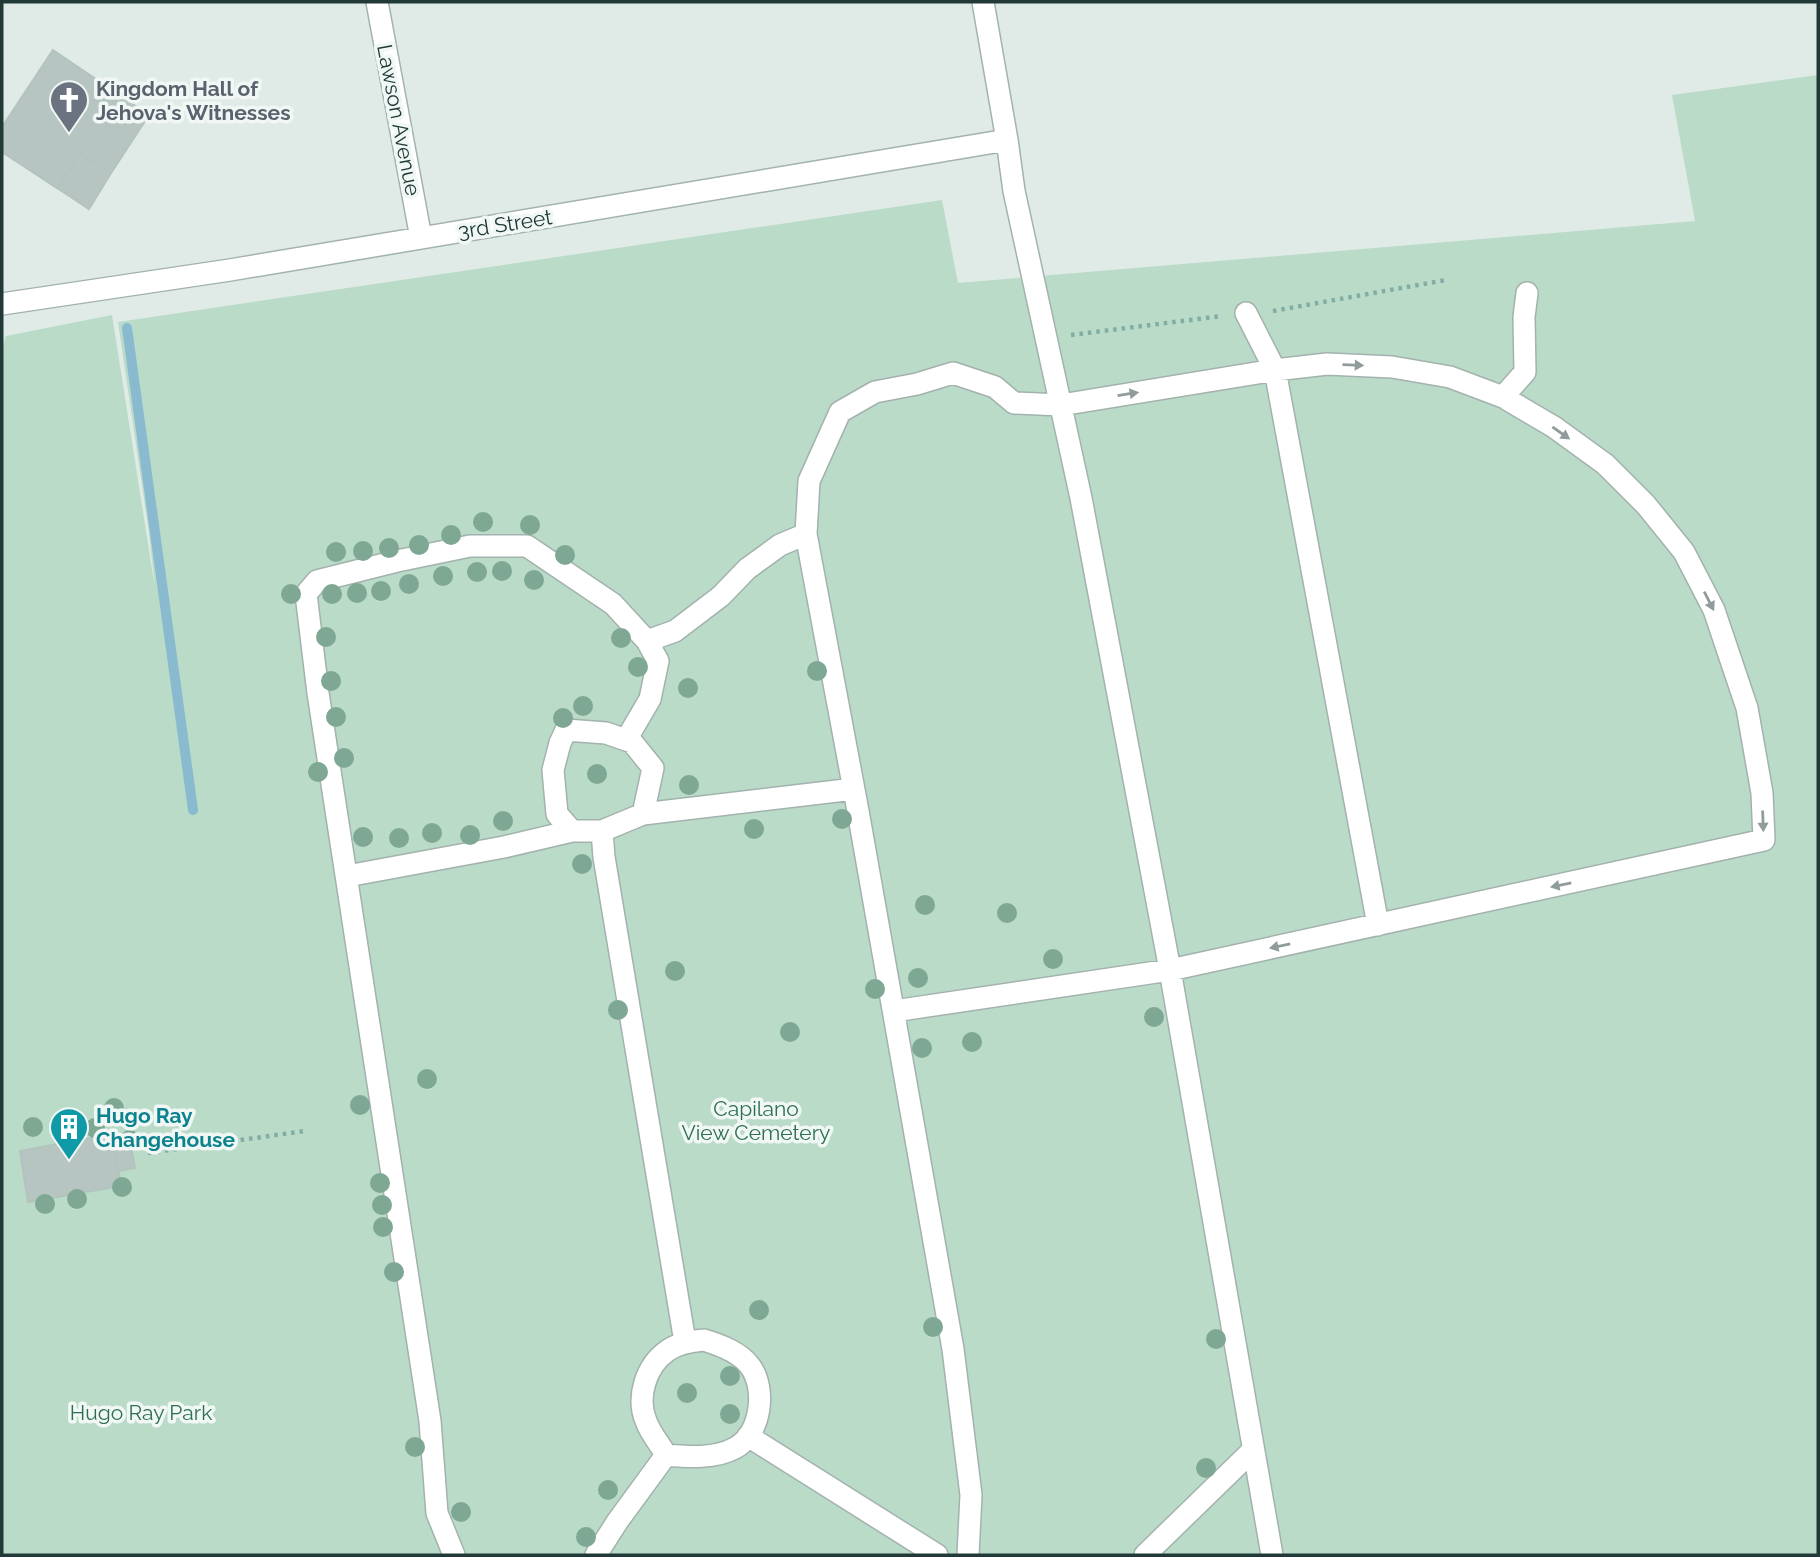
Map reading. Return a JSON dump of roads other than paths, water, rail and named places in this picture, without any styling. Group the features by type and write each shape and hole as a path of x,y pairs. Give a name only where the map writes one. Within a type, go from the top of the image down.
{"street":[{"name":"Lawson Avenue","path":"377,2 421,238"},
{"path":"983,2 1014,191 1081,498 1170,970 1272,1555"},
{"name":"3rd Street","path":"2,304 230,270 1007,140"},
{"path":"1503,397 1525,372 1524,317 1527,293"},
{"path":"1246,313 1275,370 1378,925"},
{"path":"894,1011 1170,970 1764,840 1762,793 1747,708 1714,610 1684,552 1646,505 1605,464 1554,427 1503,397 1450,377 1392,367 1327,364 1061,405 1014,403 995,387 953,373 917,384 875,392 840,412 809,481 806,534 953,1349 971,1495 968,1555"},
{"path":"647,641 675,631 721,596 747,569 780,545 806,534"},
{"path":"453,1555 437,1513 430,1421 318,693 306,594 317,581 397,561 470,546 527,546 613,604 647,641 658,661 650,699 626,740"},
{"path":"572,831 557,814 553,770 559,743 566,730 606,733 632,742 653,768 643,814"},
{"path":"346,876 504,847 572,831 602,831 643,814 853,789"},
{"path":"602,831 604,857 685,1342"},
{"path":"704,1340 738,1355 750,1366 758,1383 761,1401 757,1419 748,1436 736,1448 720,1452 688,1457 666,1455 646,1422 642,1402 644,1382 653,1365 667,1351 685,1342 704,1340"},
{"path":"748,1436 937,1555"},
{"path":"1145,1555 1253,1450"},
{"path":"596,1555 666,1455"}],"waterway":[{"path":"127,328 193,810"}],"place":[{"name":"Kingdom Hall of Jehova's Witnesses","path":"69,134"},
{"name":"Hugo Ray Changehouse","path":"69,1161"}],"park label":[{"name":"Capilano View Cemetery","path":"756,1120"},
{"name":"Hugo Ray Park","path":"141,1412"}]}
